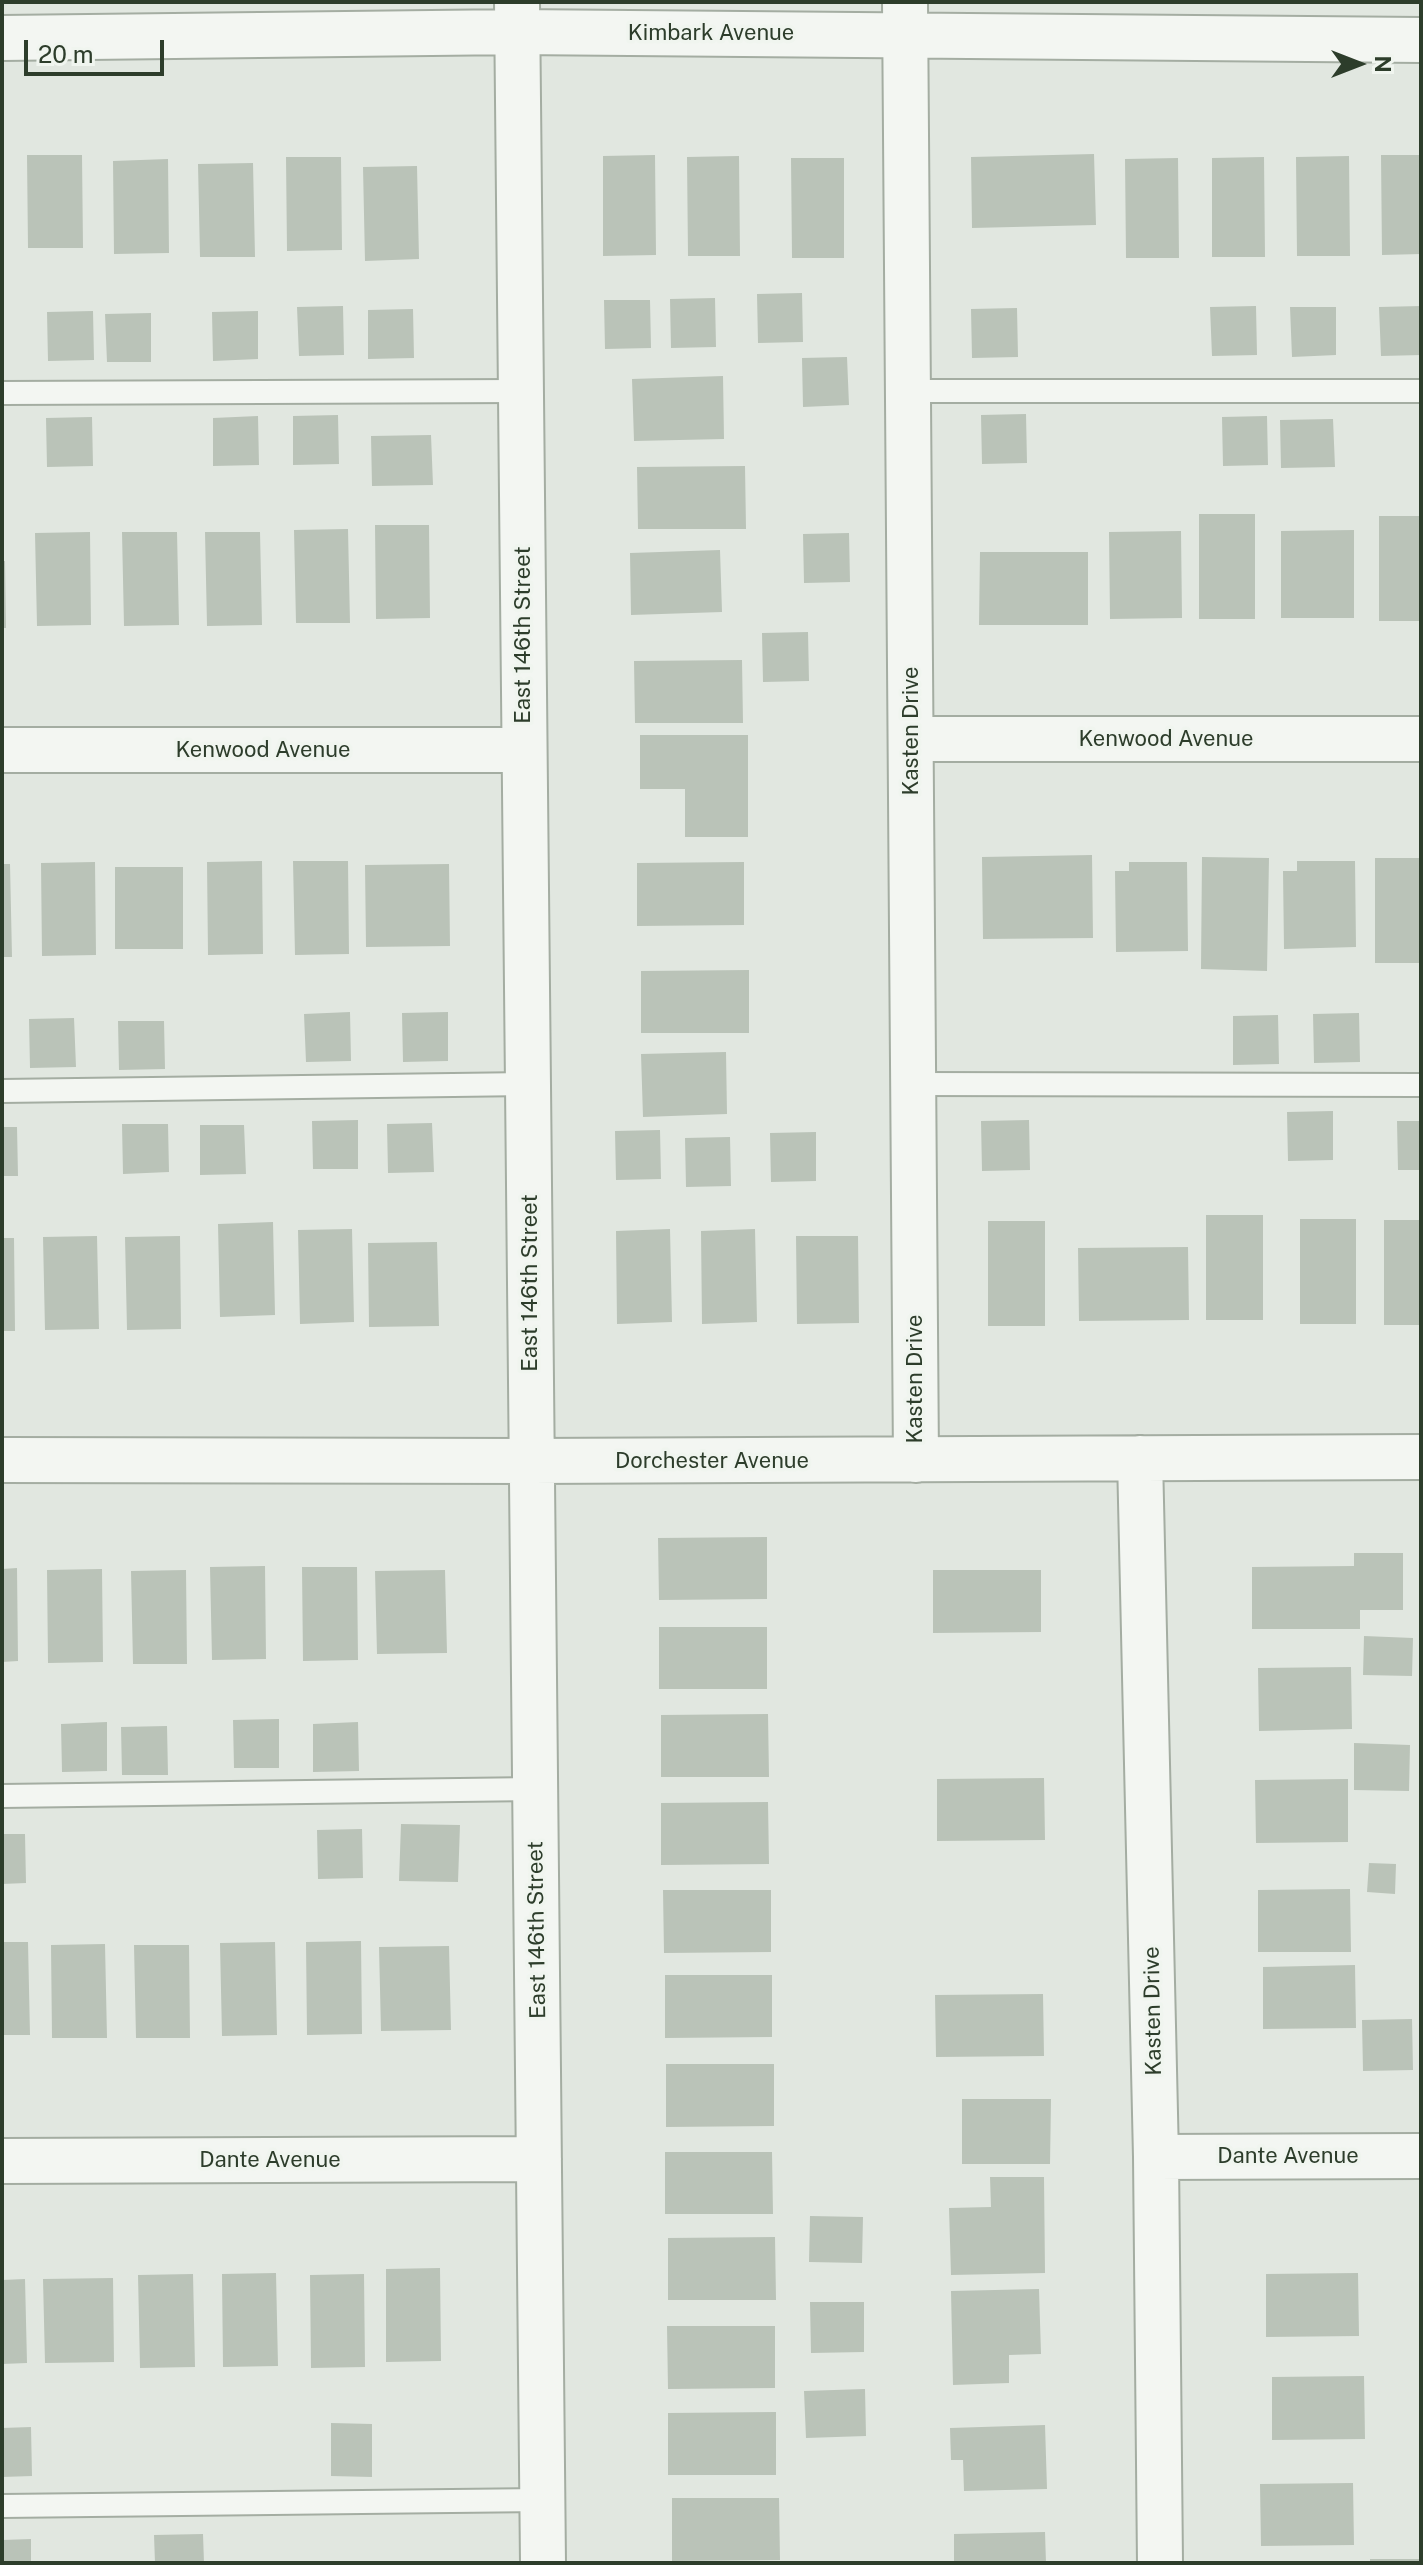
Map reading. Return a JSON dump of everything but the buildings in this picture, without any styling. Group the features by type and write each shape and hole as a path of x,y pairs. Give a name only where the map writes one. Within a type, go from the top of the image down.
{"street":[{"name":"Kimbark Avenue","path":"2,38 517,17 906,18 1421,40"},
{"name":"East 146th Street","path":"517,17 543,2563"},
{"name":"Kasten Drive","path":"906,18 916,1460"},
{"name":"Kenwood Avenue","path":"911,739 1421,739"},
{"name":"Kenwood Avenue","path":"2,750 524,750"},
{"name":"Dorchester Avenue","path":"2,1460 1421,1457"},
{"name":"Kasten Drive","path":"1140,1458 1156,2157 1160,2563"},
{"name":"Dante Avenue","path":"1156,2157 1421,2156"},
{"name":"Dante Avenue","path":"2,2161 539,2159"}],"lane":[{"path":"2,393 521,391"},
{"path":"908,391 1421,391"},
{"path":"2,1091 528,1084"},
{"path":"913,1084 1421,1085"},
{"path":"2,1796 535,1789"},
{"path":"2,2506 542,2500"}]}
